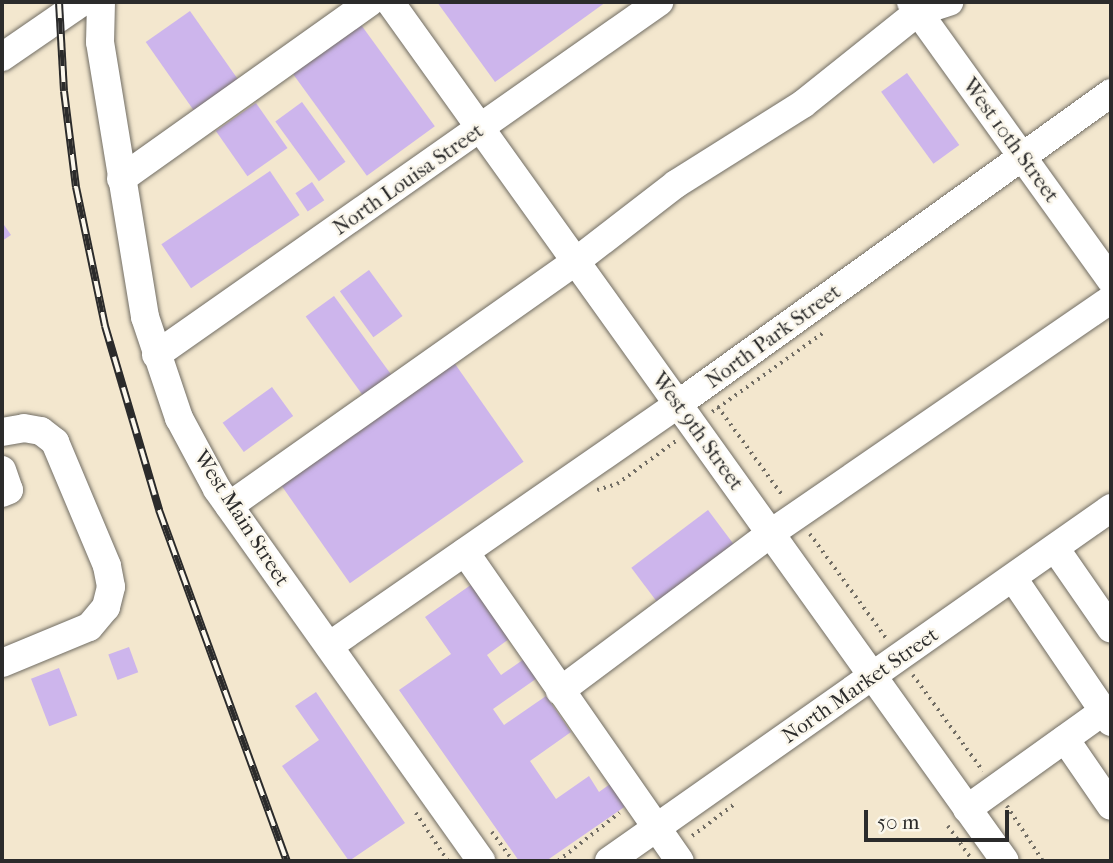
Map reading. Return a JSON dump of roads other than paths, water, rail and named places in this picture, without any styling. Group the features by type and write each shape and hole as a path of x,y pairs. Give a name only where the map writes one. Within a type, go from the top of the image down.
{"street":[{"path":"2,57 82,2"},
{"name":"West Main Street","path":"101,2 100,41 121,178 156,355 179,418 229,506 481,861"},
{"path":"121,178 370,2"},
{"name":"West 9th Street","path":"390,2 874,676 958,818 1004,861"},
{"name":"North Louisa Street","path":"156,355 659,2"},
{"path":"229,506 575,262 676,184 803,104 915,7 949,2"},
{"name":"West 10th Street","path":"915,7 1111,280"},
{"name":"North Park Street","path":"329,646 678,404 1111,93"},
{"path":"561,691 771,533 1111,299"},
{"path":"2,432 24,428 41,431 55,442 107,566 111,587 106,607 89,627 2,663"},
{"path":"2,470 9,491 2,493"},
{"name":"North Market Street","path":"609,861 670,846 874,676 1111,508"},
{"path":"1055,548 1111,629"},
{"path":"465,552 670,846"},
{"path":"958,818 1065,739 1107,716 1013,578"},
{"path":"1065,739 1111,806"}],"railway":[{"path":"59,2 64,91 76,187 105,326 159,510 287,861"}]}
